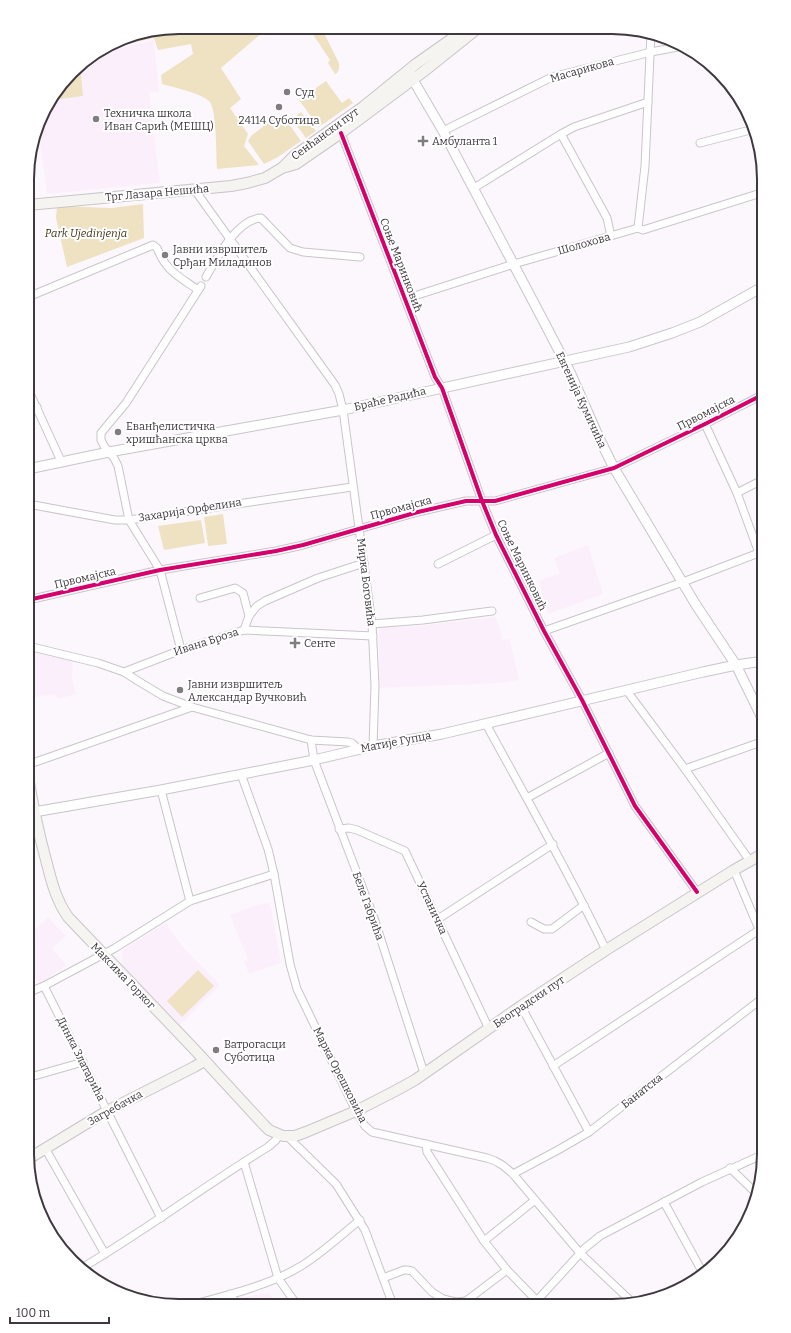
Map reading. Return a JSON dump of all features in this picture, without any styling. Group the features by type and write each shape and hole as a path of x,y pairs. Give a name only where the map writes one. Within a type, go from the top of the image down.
{"main road":[{"name":"Сенћански пут","path":"282,168 296,164 341,133 460,34"},
{"name":"Сенћански пут","path":"282,168 294,156 469,34"},
{"name":"Трг Лазара Нешића","path":"34,204 231,186 265,178 282,168"},
{"name":"Максима Горког","path":"34,824 53,887 60,905 68,917 264,1125 270,1130 284,1136"},
{"name":"Београдски пут","path":"284,1136 306,1132 356,1111 424,1074 521,1006 606,950 697,892 757,857"},
{"name":"Загребачка","path":"34,1155 107,1111 204,1061"}],"street":[{"path":"638,228 645,166 651,39"},
{"name":"Масарикова","path":"444,131 552,77 674,48"},
{"name":"Евгенија Кумичића","path":"410,75 444,131 514,264 570,372 597,434 614,468 683,582 736,665 757,708"},
{"path":"474,188 574,127 648,102"},
{"path":"700,143 748,130"},
{"name":"Соње Маринковић","path":"341,133 435,377 442,388 482,501 496,535 544,632 582,700 635,806 697,892"},
{"path":"561,134 607,218 611,236"},
{"name":"Мирка Боговића","path":"194,189 335,386 339,394 343,410 352,487 372,624 375,685 373,746"},
{"name":"Шолохова","path":"405,299 514,264 638,228 643,230 757,194"},
{"path":"206,277 230,239 255,218 261,218 290,248 303,252 360,258"},
{"path":"34,295 153,245 157,248 160,257 170,271 199,288 126,403 101,433 101,440 104,446 114,458 118,466 129,520 160,570 181,650"},
{"name":"Браће Радића","path":"34,468 109,452 343,410 629,347 700,322 757,290"},
{"name":"Првомајска","path":"34,599 160,570 276,551 303,545 418,512 466,501 495,501 614,468 757,398"},
{"path":"34,402 61,461"},
{"path":"706,424 757,542"},
{"path":"737,493 757,483"},
{"name":"Захарија Орфелина","path":"34,505 115,520 129,520 352,487"},
{"name":"Соње Маринковић","path":"438,564 496,535"},
{"path":"544,632 757,554"},
{"name":"Ивана Броза","path":"124,672 181,650 244,630 249,616 257,606 318,578 364,563"},
{"path":"200,598 235,588 243,592 249,616"},
{"path":"372,624 423,620 492,611"},
{"path":"244,630 373,636"},
{"path":"34,647 98,663 124,672 163,696 192,706 312,740 352,743 358,749"},
{"name":"Матије Гупца","path":"34,813 314,760 373,746 442,734 582,700 736,665 757,662"},
{"path":"627,691 685,769 750,861"},
{"path":"34,763 192,706"},
{"path":"486,724 553,844 606,950"},
{"name":"Беле Габрића","path":"312,740 314,760 374,918 416,1045 424,1074"},
{"path":"685,769 757,743"},
{"path":"527,798 609,753"},
{"name":"Марка Орешковића","path":"241,774 268,849 290,964 297,989 356,1111 365,1126 372,1132 496,1161 504,1166 580,1253 628,1298"},
{"path":"161,790 190,900"},
{"name":"Устаничка","path":"339,829 349,828 357,830 405,851 489,1029"},
{"path":"438,919 553,844"},
{"path":"734,870 757,925"},
{"path":"34,990 115,948 190,900 274,874"},
{"path":"531,922 544,929 552,929 584,905"},
{"path":"553,1066 757,931"},
{"name":"Динка Златарића","path":"44,986 161,1218"},
{"name":"Банатска","path":"512,1174 589,1132 757,1002"},
{"path":"521,1006 589,1132"},
{"path":"34,1076 83,1062"},
{"path":"86,1265 161,1218 191,1196 268,1148 276,1140 284,1136 336,1184 360,1220 391,1299"},
{"path":"426,1144 427,1152 484,1241 533,1299"},
{"path":"45,1148 105,1254"},
{"path":"541,1299 580,1253 600,1236 730,1168 757,1157"},
{"path":"244,1162 278,1278 293,1299"},
{"path":"730,1168 753,1190"},
{"path":"484,1241 535,1200"},
{"path":"664,1202 701,1269"},
{"path":"212,1299 278,1278 301,1266 360,1220"},
{"path":"383,1278 404,1270 412,1271 432,1292 443,1299"},
{"path":"473,1299 507,1270"},
{"path":"230,1294 233,1299"}],"shaded area":[{"name":"Техничка школа Иван Сарић (МЕШЦ)","path":"154,40 159,91 149,93 160,183 47,194 40,139 45,123 58,98 76,76 98,58 112,50"},
{"path":"588,545 603,594 548,614 539,581 560,573 554,558"},
{"path":"495,617 499,626 502,640 510,640 519,680 501,683 380,688 379,629 386,626 410,627"},
{"path":"34,651 73,661 72,679 76,694 57,699 56,694 34,697"},
{"path":"270,903 281,963 249,974 244,961 248,960 230,915 257,905"},
{"path":"48,917 66,936 52,948 66,965 40,984 34,976 34,930"},
{"path":"166,923 180,944 220,985 180,1025 121,966 123,950"},
{"path":"268,1293 273,1299 242,1299"}],"green space":[{"path":"169,34 261,34 221,68 241,99 230,108 248,134 244,146 259,165 217,169 216,133 212,105 209,101 193,93 162,84 161,75 193,54 191,44 158,50 154,38 123,45 141,39"},
{"path":"313,34 324,34 339,63 339,69 335,74 328,63 330,60"},
{"path":"81,72 83,96 57,99"},
{"path":"326,81 342,103 349,98 353,103 319,127 299,100"},
{"path":"301,112 316,131 306,138 292,119"},
{"path":"277,116 285,127 289,124 301,141 278,157 264,164 248,141 252,135"},
{"name":"Park Ujedinjenja","path":"143,204 144,238 67,267 56,218 57,206 111,208"},
{"path":"223,514 227,544 208,546 204,517"},
{"path":"201,520 205,543 164,550 158,526"},
{"path":"198,970 214,986 182,1017 167,1001"}],"cycle path":[{"path":"341,133 435,377 442,388 482,501 496,535 544,631 582,700 635,806 697,892"},
{"path":"34,599 160,570 276,551 303,545 418,512 466,501 495,501 614,468 757,398"}],"place":[{"name":"Суд","path":"287,92"},
{"name":"24114 Суботица","path":"279,107"},
{"name":"Техничка школа Иван Сарић (МЕШЦ)","path":"96,119"},
{"name":"Амбуланта 1","path":"423,141"},
{"name":"Јавни извршитељ Срђан Миладинов","path":"165,255"},
{"name":"Еванђелистичка хришћанска црква","path":"118,432"},
{"name":"Сенте","path":"295,643"},
{"name":"Јавни извршитељ Александар Вучковић","path":"180,690"},
{"name":"Ватрогасци Суботица","path":"216,1050"}]}
